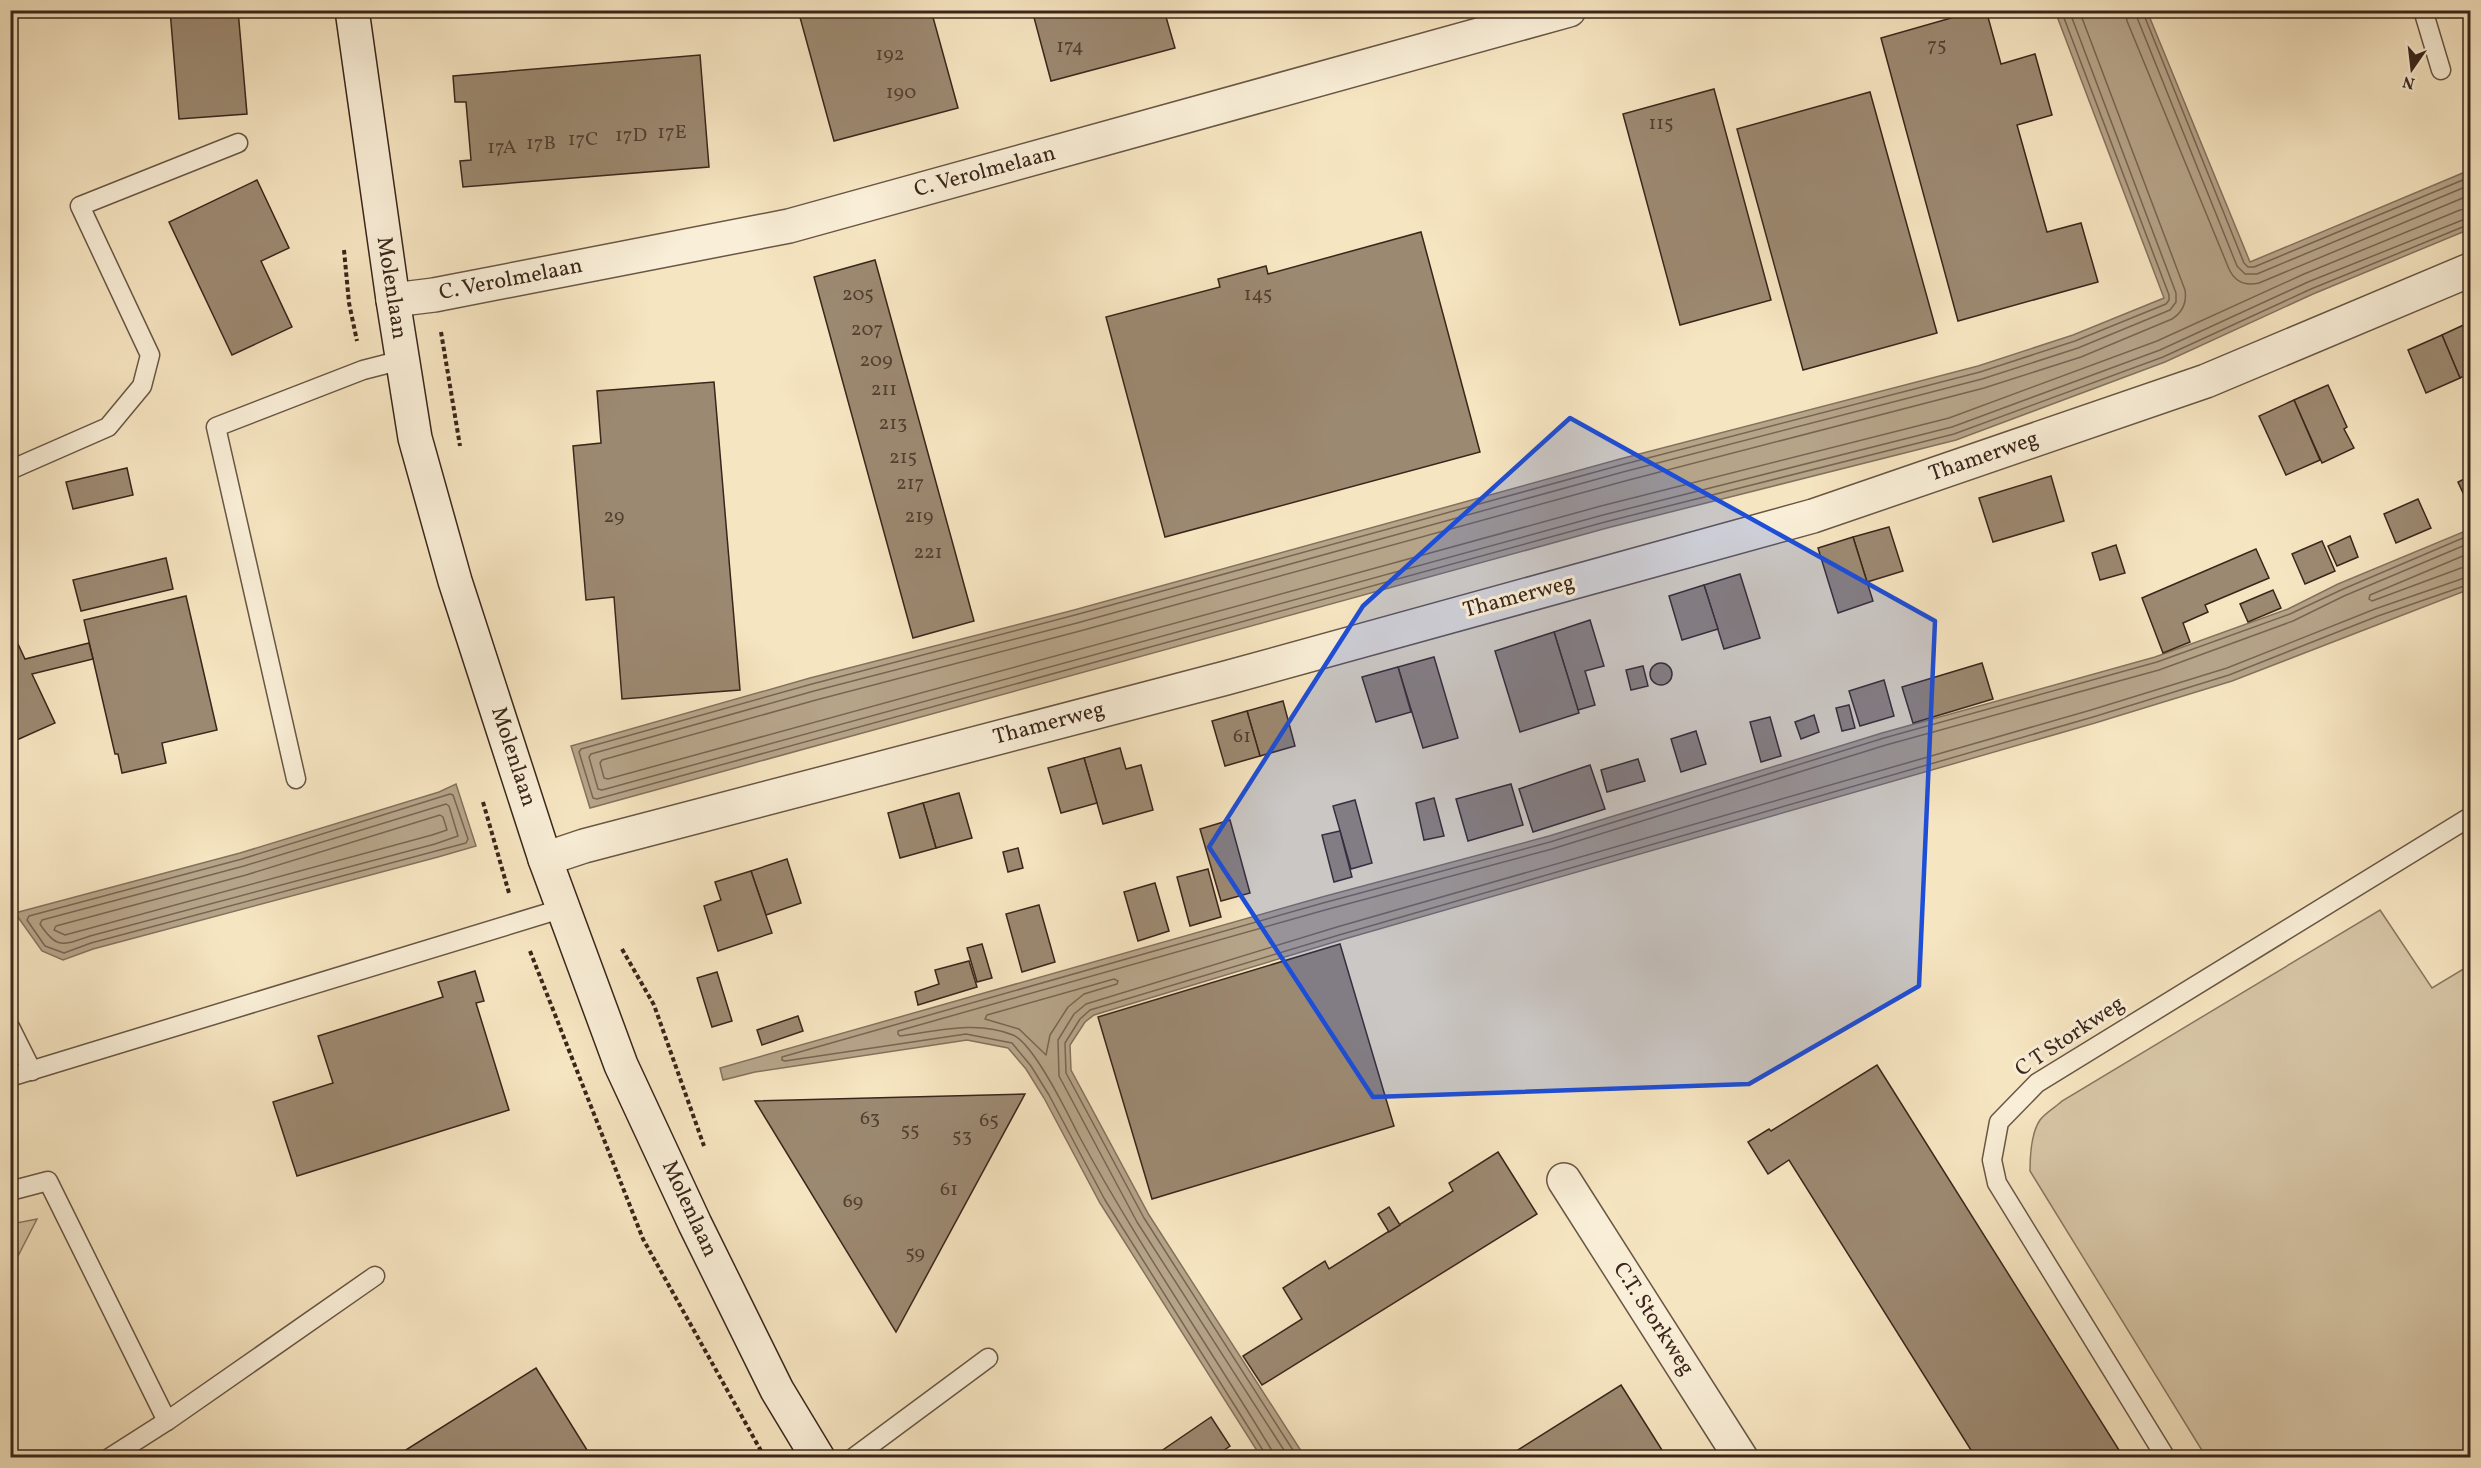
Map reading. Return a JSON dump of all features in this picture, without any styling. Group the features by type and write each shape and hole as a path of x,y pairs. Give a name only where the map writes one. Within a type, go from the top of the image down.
{"street":[{"name":"Molenlaan","path":"352,10 415,438 455,580 545,859 621,1065 690,1213 777,1390 818,1458"},
{"name":"C. Verolmelaan","path":"393,300 434,295 789,226 1569,10"},
{"name":"Thamerweg","path":"545,859 584,846 1226,678 1813,516 2205,381 2470,270"},
{"name":"C.T. Storkweg","path":"1564,1180 1742,1458"}],"lane":[{"path":"2423,10 2441,70"},
{"path":"10,470 108,427 142,386 150,355 80,206 238,143"},
{"path":"296,779 216,427 363,370 402,360"},
{"name":"C T Storkweg","path":"2166,1458 1997,1183 1992,1160 1999,1122 2037,1083 2470,817"},
{"path":"10,1077 564,908"},
{"path":"10,1027 32,1071"},
{"path":"10,1191 48,1181 167,1422"},
{"path":"109,1458 167,1422 375,1276"},
{"path":"853,1458 988,1358"}],"path":[{"name":"Molenlaan","path":"434,295 460,447"},
{"path":"502,872 518,922 643,1239 765,1458"},
{"name":"Molenlaan","path":"617,940 654,1005 705,1148"}],"highlighted area":[{"path":"1570,418 1935,621 1919,986 1749,1084 1373,1097 1209,847 1363,606"}],"shaded area":[{"path":"2380,910 2432,988 2470,965 2470,1457 2206,1457 2030,1171 2035,1131 2042,1117 2062,1101"},
{"path":"37,1219 18,1256 11,1259 11,1224"}],"water":[{"path":"2055,11 2147,11 2250,262 2470,170 2470,229 2313,294 2165,362 1956,440 1607,528 590,808 571,746 810,678 1074,610 1620,459 1978,366 2073,335 2164,298"},
{"path":"2470,529 2470,589 2232,681 2095,723 1341,940 1094,1015 1085,1022 1070,1045 1071,1070 1149,1215 1305,1457 1261,1457 1100,1203 1044,1098 1026,1069 1008,1048 967,1040 755,1072 723,1080 720,1068 1322,897 1549,836 1882,733 2155,657 2288,609 2338,584"},
{"path":"456,784 476,846 93,949 63,960 42,951 15,913 240,853 439,792"}],"building":[{"path":"170,10 238,10 247,114 179,119"},
{"path":"798,10 931,10 958,108 834,141"},
{"path":"1032,10 1164,10 1175,48 1051,81"},
{"path":"1979,10 1986,10 2001,64 2035,54 2052,115 2017,125 2047,232 2081,223 2098,282 1958,321 1881,38"},
{"path":"700,55 709,167 463,187 460,161 471,160 466,102 455,102 453,76"},
{"path":"1714,89 1771,300 1680,325 1623,114"},
{"path":"1870,92 1937,333 1803,370 1737,129"},
{"path":"257,180 289,248 261,261 292,327 232,355 169,222"},
{"path":"1421,232 1480,452 1165,537 1106,317 1220,287 1218,279 1266,266 1268,274"},
{"path":"875,260 974,621 913,638 814,277"},
{"path":"2470,322 2470,373 2460,378 2442,335"},
{"path":"2442,335 2460,378 2426,393 2408,350"},
{"path":"714,382 740,690 622,699 614,597 586,600 573,446 601,443 597,391"},
{"path":"2328,385 2347,427 2344,429 2354,448 2322,463 2294,400"},
{"path":"2294,400 2320,460 2286,475 2259,416"},
{"path":"127,468 133,495 73,509 66,482"},
{"path":"2051,476 2064,521 1993,542 1979,498"},
{"path":"2470,476 2470,508 2458,482"},
{"path":"2418,499 2431,528 2396,543 2384,514"},
{"path":"1889,527 1903,571 1867,582 1853,537"},
{"path":"2350,536 2358,557 2337,566 2328,546"},
{"path":"1853,537 1873,601 1838,613 1818,548"},
{"path":"2322,541 2335,571 2305,584 2292,554"},
{"path":"2116,545 2125,573 2100,580 2092,553"},
{"path":"2256,549 2269,578 2205,605 2208,612 2183,623 2190,642 2163,653 2142,598"},
{"path":"166,558 173,589 81,611 73,580"},
{"path":"1740,574 1760,638 1724,649 1704,585"},
{"path":"1704,585 1718,629 1682,640 1669,596"},
{"path":"2273,590 2281,608 2248,622 2240,604"},
{"path":"186,596 217,730 162,743 166,763 122,773 118,754 115,754 84,620"},
{"path":"1590,620 1604,666 1585,671 1595,705 1578,710 1554,632"},
{"path":"10,627 25,659 89,643 93,659 32,674 55,723 10,743"},
{"path":"1554,632 1579,713 1520,732 1495,651"},
{"path":"2470,654 2470,667 2465,658"},
{"path":"1434,657 1458,738 1423,748 1398,667"},
{"path":"1661,663 1671,670 1672,674 1665,684 1661,685 1651,678 1650,674 1657,664"},
{"path":"1982,663 1993,699 1913,723 1902,687"},
{"path":"1643,666 1648,686 1631,690 1626,670"},
{"path":"1398,667 1411,712 1376,722 1362,677"},
{"path":"1884,680 1894,716 1860,726 1849,691"},
{"path":"1283,701 1295,746 1260,756 1247,711"},
{"path":"1849,705 1855,728 1842,731 1836,708"},
{"path":"1247,711 1260,756 1225,766 1212,721"},
{"path":"1814,715 1819,732 1801,739 1795,722"},
{"path":"1770,717 1781,756 1761,762 1750,722"},
{"path":"1696,731 1706,764 1681,772 1671,739"},
{"path":"1120,748 1126,769 1141,765 1153,810 1103,824 1084,758"},
{"path":"1084,758 1097,803 1061,813 1048,768"},
{"path":"1638,759 1645,781 1607,792 1601,770"},
{"path":"1590,765 1605,809 1533,832 1519,789"},
{"path":"1511,784 1523,825 1468,841 1456,799"},
{"path":"959,793 972,838 936,848 923,803"},
{"path":"1434,798 1444,836 1424,840 1416,803"},
{"path":"1355,800 1372,863 1351,869 1333,806"},
{"path":"923,803 936,848 900,858 888,813"},
{"path":"1230,820 1250,893 1221,901 1200,829"},
{"path":"1340,831 1352,877 1334,882 1322,835"},
{"path":"1018,848 1023,868 1008,872 1003,852"},
{"path":"787,859 801,903 766,915 751,871"},
{"path":"1208,869 1221,917 1190,926 1177,877"},
{"path":"751,871 772,933 718,951 704,906 721,900 715,882"},
{"path":"1155,883 1169,931 1138,941 1124,892"},
{"path":"1039,905 1055,962 1022,972 1006,914"},
{"path":"982,944 992,978 977,982 967,948"},
{"path":"1340,944 1394,1126 1152,1199 1098,1017"},
{"path":"969,961 977,987 918,1005 915,992 939,984 935,970"},
{"path":"475,971 484,1001 476,1003 509,1110 297,1176 273,1102 333,1083 318,1036 443,997 438,982"},
{"path":"717,972 732,1021 712,1027 697,978"},
{"path":"798,1016 803,1031 762,1045 757,1030"},
{"path":"1877,1065 2124,1458 1976,1458 1789,1160 1768,1174 1748,1142 1769,1129 1771,1131"},
{"path":"1025,1094 896,1332 755,1101"},
{"path":"1498,1152 1537,1214 1262,1385 1243,1356 1302,1319 1283,1288 1325,1261 1329,1269 1453,1191 1449,1183"},
{"path":"1389,1207 1400,1225 1389,1232 1378,1214"},
{"path":"536,1368 592,1458 393,1458"},
{"path":"1621,1385 1667,1458 1505,1458"},
{"path":"1211,1417 1230,1446 1213,1458 1151,1458"}]}
